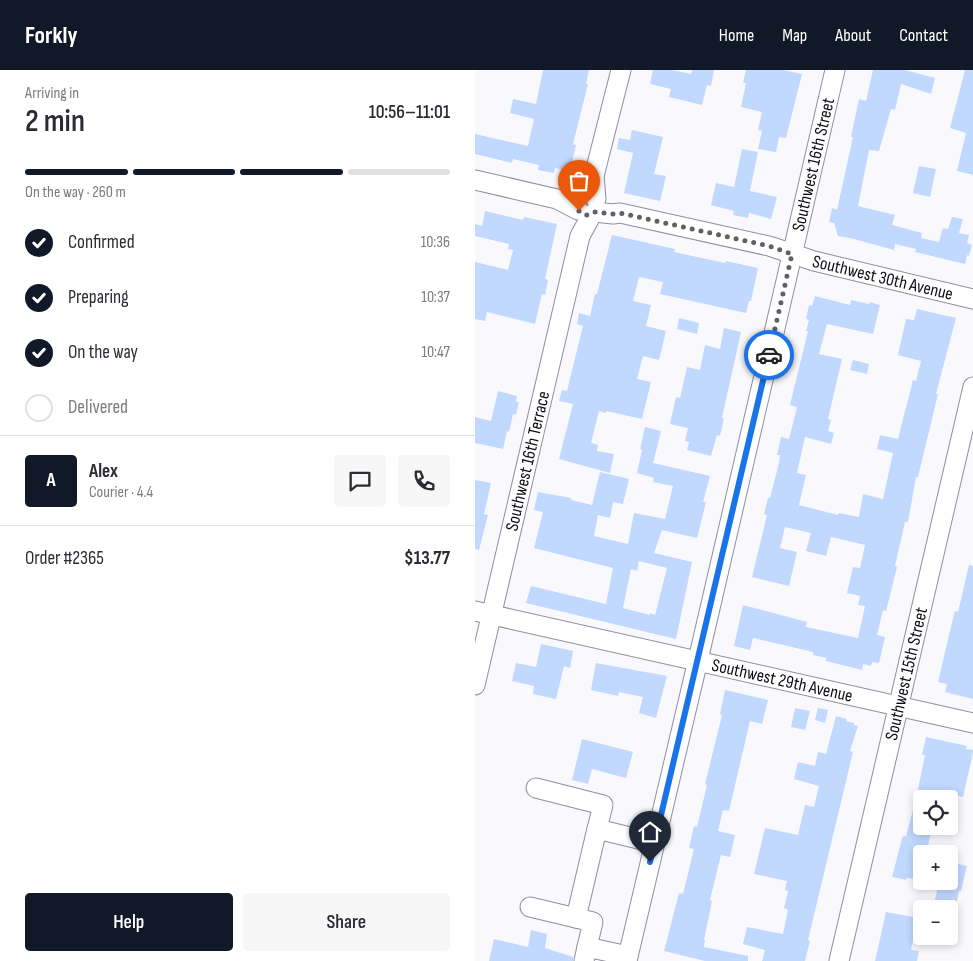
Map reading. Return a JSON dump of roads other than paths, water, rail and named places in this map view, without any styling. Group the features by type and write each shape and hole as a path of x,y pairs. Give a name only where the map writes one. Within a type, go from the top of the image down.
{"street":[{"name":"Southwest 16th Terrace","path":"475,685 483,613 580,236 590,180 594,176 621,70"},
{"name":"Southwest 16th Street","path":"627,958 835,70"},
{"path":"475,180 587,205"},
{"name":"Southwest 30th Avenue","path":"587,205 615,208 620,213 769,246 814,261 973,299"},
{"name":"Southwest 15th Street","path":"839,961 973,387"},
{"name":"Southwest 29th Avenue","path":"483,613 973,723"},
{"path":"536,788 603,805 576,918"},
{"path":"597,829 655,843"},
{"path":"530,907 593,922 585,954 627,958"}]}
